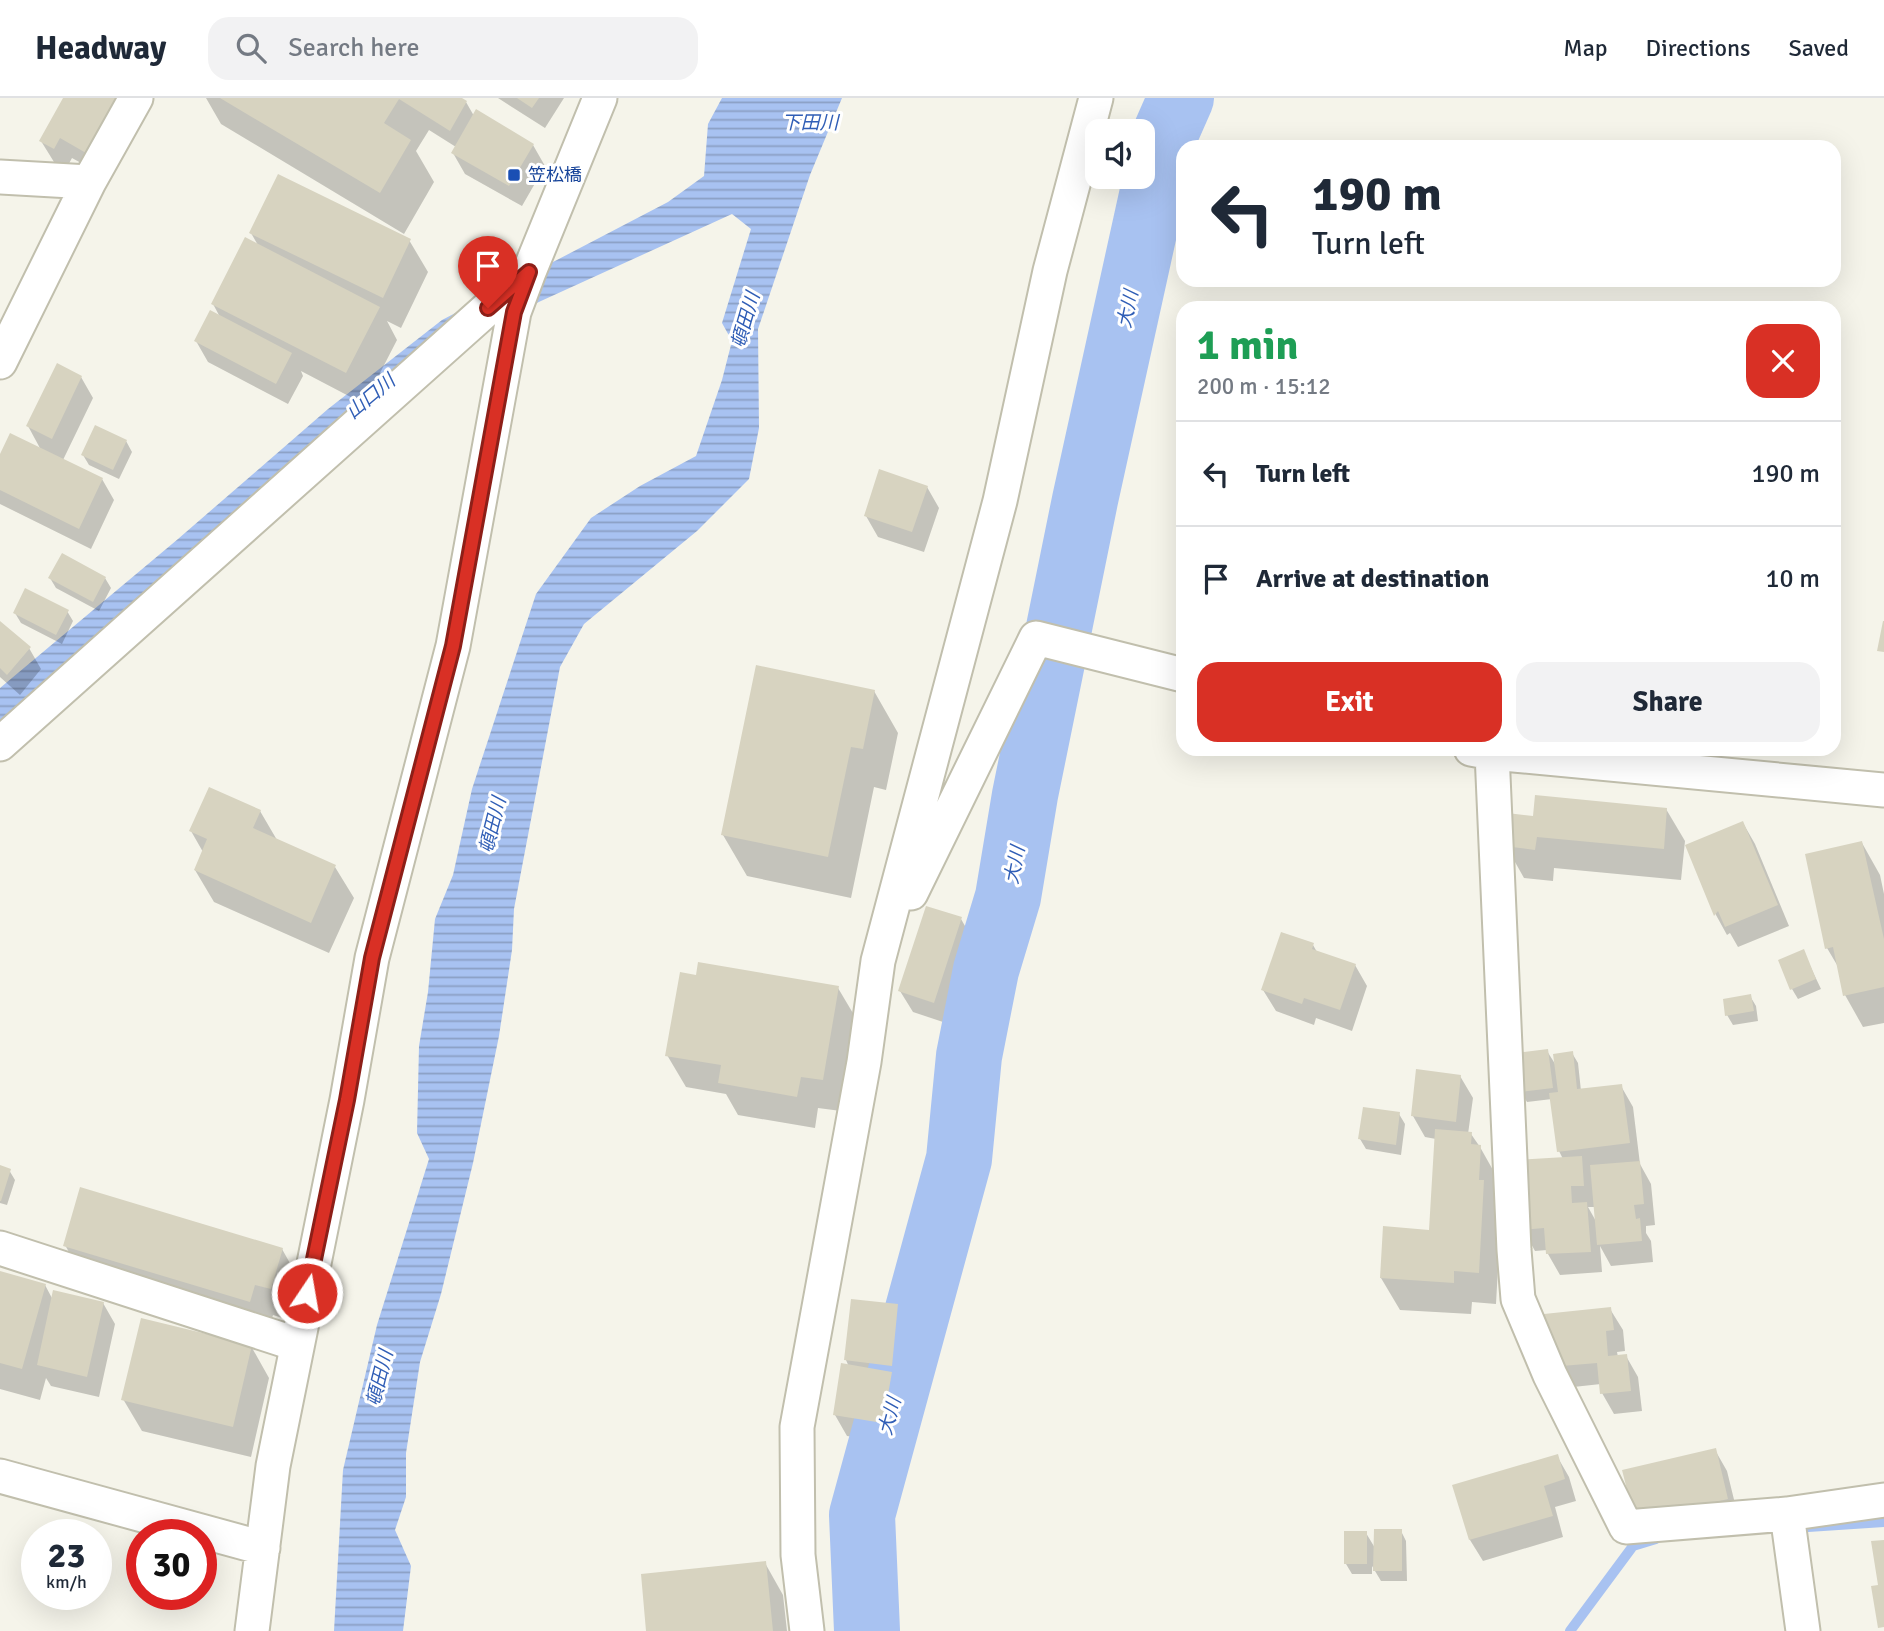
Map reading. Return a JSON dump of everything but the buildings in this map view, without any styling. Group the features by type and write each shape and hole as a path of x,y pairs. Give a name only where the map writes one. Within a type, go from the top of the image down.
{"street":[{"path":"0,362 89,182 136,98"},
{"path":"253,1631 273,1466 347,1100 372,958 453,646 514,312 600,98"},
{"path":"807,1631 798,1555 797,1427 863,1062 878,961 1000,501 1050,271 1096,98"},
{"path":"0,177 89,182"},
{"path":"0,744 529,272"},
{"path":"878,961 1036,638 1176,674"},
{"path":"1481,756 1518,1299 1550,1375 1626,1527 1787,1514 1884,1500"},
{"path":"1533,756 1884,790"},
{"path":"0,1248 296,1344"},
{"path":"0,1476 263,1548"},
{"path":"1787,1514 1803,1631"}],"water":[{"path":"722,98 842,98 810,175 758,329 759,428 749,479 697,531 584,624 560,667 514,909 512,950 499,1036 473,1163 441,1294 420,1362 406,1453 406,1497 395,1530 411,1566 403,1631 334,1631 343,1470 377,1325 429,1159 417,1133 419,1046 428,992 435,919 453,875 472,789 536,594 591,518 640,486 696,456 722,380 732,341 722,323 751,229 732,214 484,327 0,724 0,688 328,409 442,320 668,202 704,176 708,124"}],"waterway":[{"name":"大川","path":"867,1631 862,1515 959,1159 969,1056 986,970 1008,897 1025,795 1085,500 1166,132 1181,98"},
{"path":"1808,1527 1884,1522"},
{"path":"1570,1631 1633,1546 1656,1539"}],"place":[{"name":"笠松橋","path":"514,175"}],"route":[{"path":"307,1293 347,1100 372,958 453,646 514,312 529,272 488,308"}],"water label":[{"name":"下田川","path":"810,122"},
{"name":"頓田川","path":"745,320"},
{"name":"山口川","path":"370,396"},
{"name":"頓田川","path":"492,825"},
{"name":"頓田川","path":"379,1378"}]}
